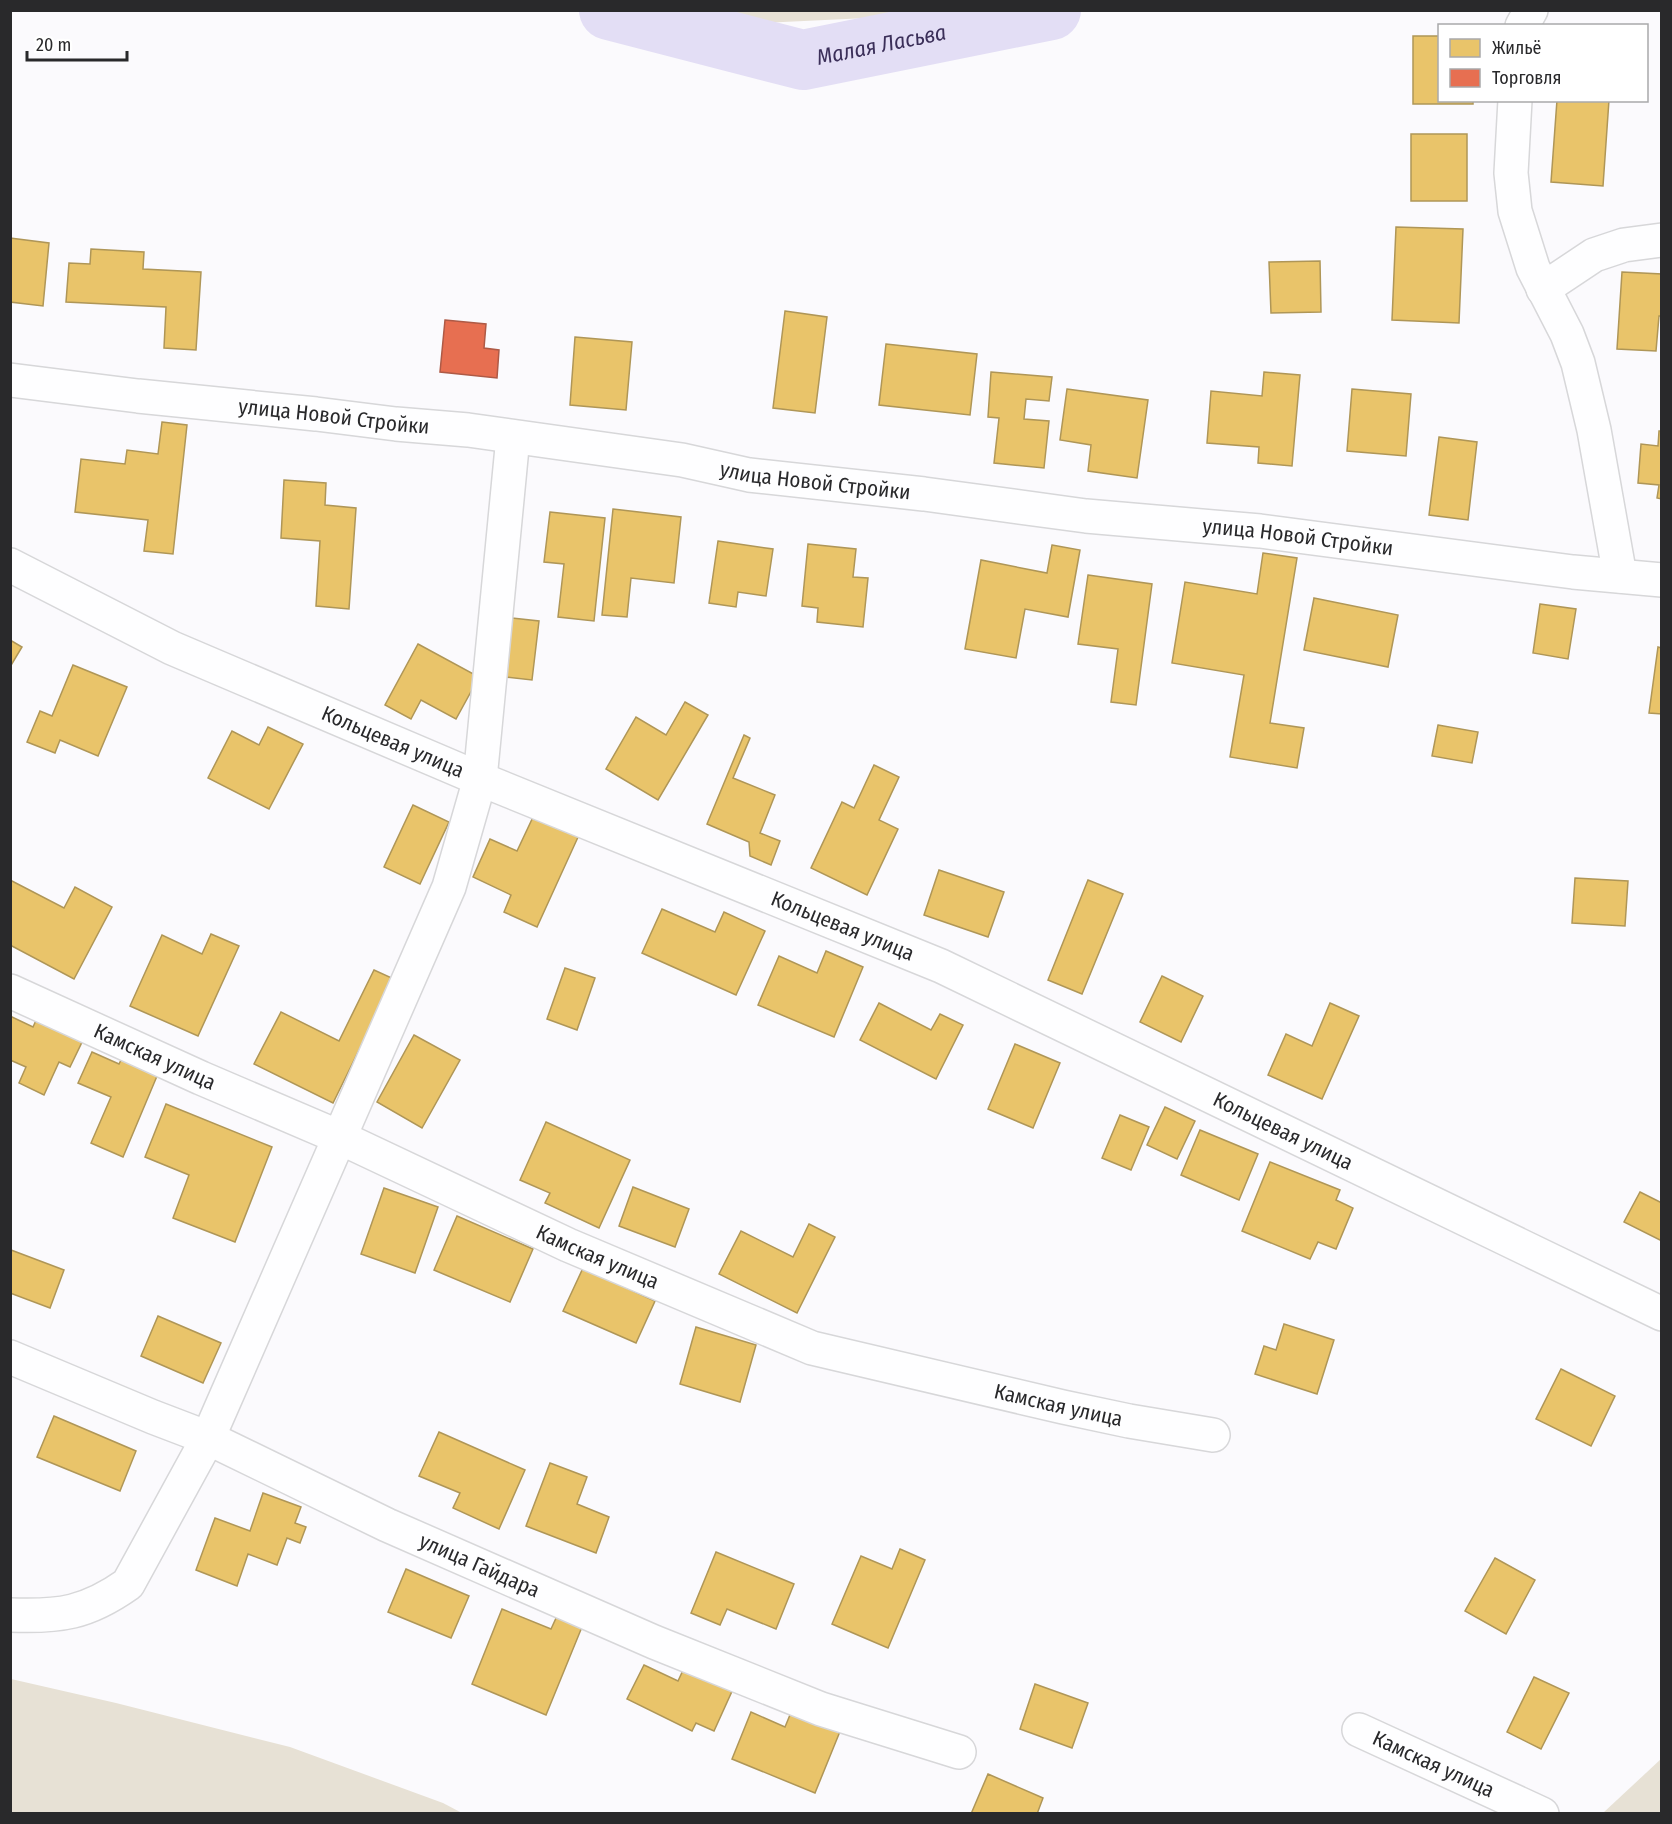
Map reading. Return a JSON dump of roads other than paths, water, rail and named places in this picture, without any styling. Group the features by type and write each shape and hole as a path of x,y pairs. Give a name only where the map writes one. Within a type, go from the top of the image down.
{"street":[{"path":"1523,24 1531,10"},
{"path":"1515,102 1511,173 1515,211 1533,268 1567,334 1578,363 1594,430 1620,576"},
{"path":"1543,289 1594,255 1624,245 1662,240"},
{"name":"улица Новой Стройки","path":"10,380 138,396 468,430 682,460 749,475 913,492 1086,516 1260,531 1573,572 1662,580"},
{"path":"10,1615 46,1616 87,1608 112,1596 128,1584 208,1438 449,886 480,779 513,437"},
{"name":"Кольцевая улица","path":"10,565 172,648 480,779 941,966 1662,1314"},
{"name":"Камская улица","path":"10,991 201,1078 339,1137 568,1245 812,1348 1129,1421 1213,1435"},
{"name":"улица Гайдара","path":"10,1357 208,1438 387,1525 654,1642 821,1709 959,1752"},
{"name":"Камская улица","path":"1359,1730 1542,1814"}],"waterway":[{"name":"Малая Ласьва","path":"609,10 803,60 1051,10"}]}
